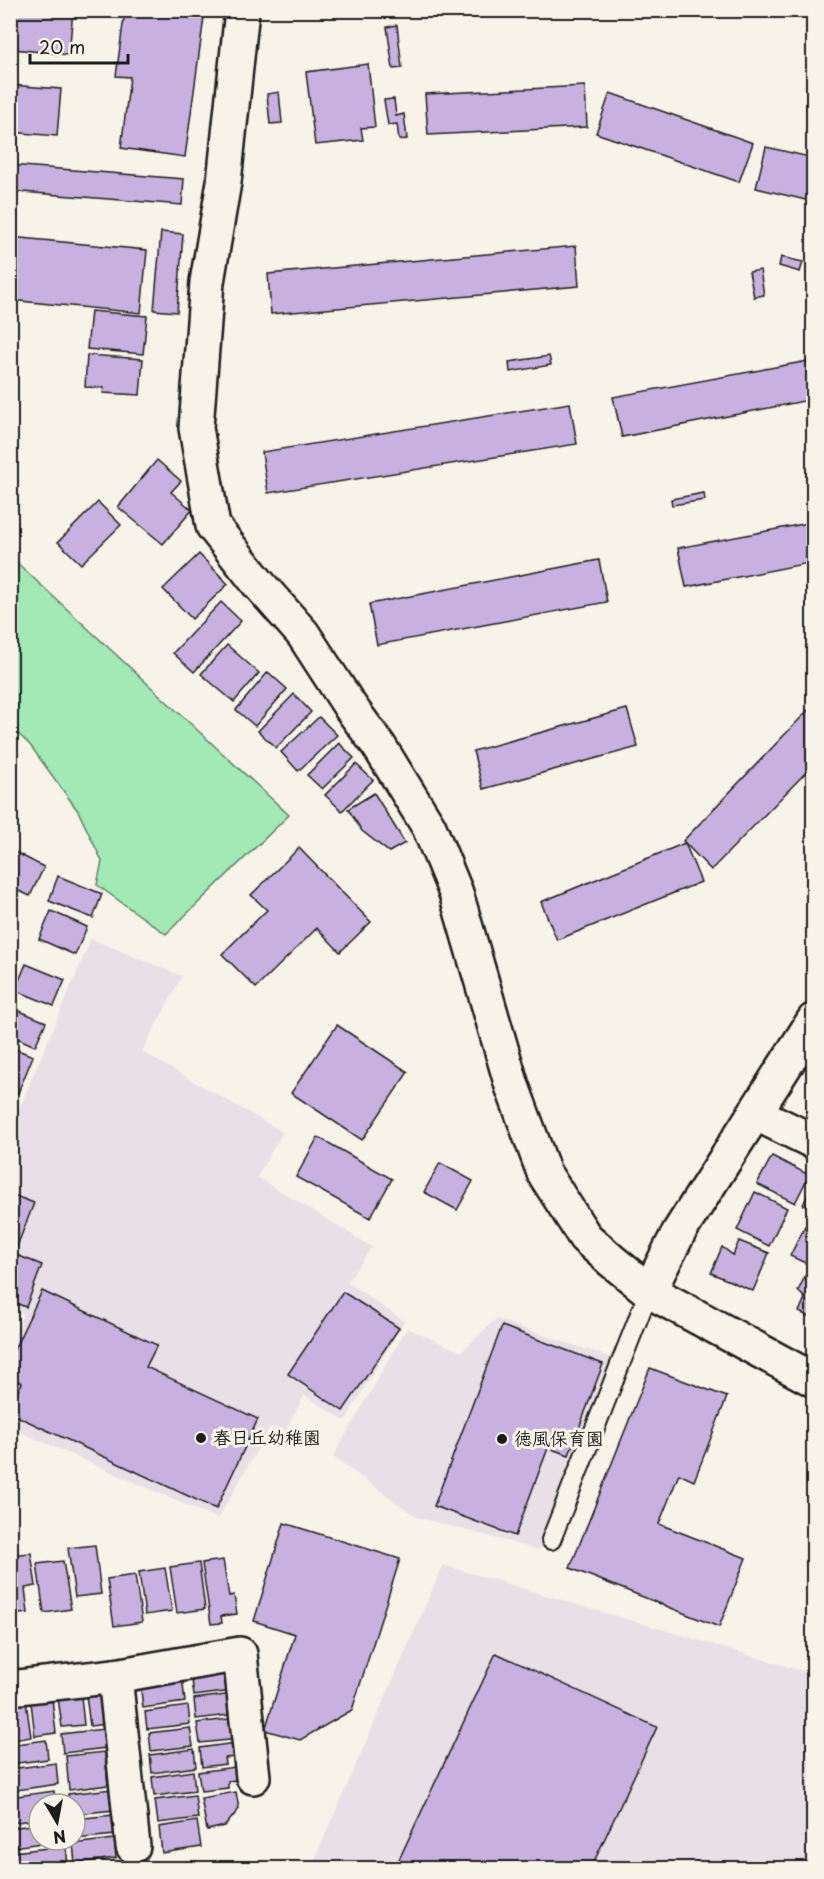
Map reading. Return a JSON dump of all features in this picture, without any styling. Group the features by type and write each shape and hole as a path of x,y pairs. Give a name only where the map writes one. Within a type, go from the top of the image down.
{"street":[{"path":"242,10 224,182 207,282 196,428 213,526 258,583 303,634 351,708 379,746 429,827 456,893 512,1086 544,1173 585,1237 649,1291 813,1380"},
{"path":"649,1291 679,1232 813,1020"},
{"path":"755,1113 813,1142"},
{"path":"10,1688 115,1676 240,1654 253,1777"},
{"path":"115,1676 133,1846"}],"lane":[{"path":"551,1540 649,1291"}],"shaded area":[{"path":"91,939 182,976 142,1052 283,1132 257,1177 372,1247 347,1282 404,1321 345,1421 304,1395 286,1430 270,1427 218,1519 11,1428 10,1396 14,1388 11,1385 11,1345 23,1314 11,1309 11,1128"},
{"path":"496,1319 612,1358 539,1550 417,1517 333,1457 407,1328 461,1352"},
{"path":"443,1565 813,1674 813,1868 311,1868"}],"green space":[{"path":"14,560 289,815 166,934 97,885 102,861 78,811 30,745 11,727 10,564"}],"building":[{"path":"18,10 73,10 69,55 14,49"},
{"path":"125,10 205,10 185,157 121,148 130,77 116,76"},
{"path":"397,25 402,68 393,69 387,27"},
{"path":"368,64 375,127 361,128 363,140 315,145 306,72"},
{"path":"10,85 61,89 57,136 10,132"},
{"path":"585,86 587,127 428,135 425,94"},
{"path":"279,92 282,123 270,124 267,94"},
{"path":"610,93 753,143 739,182 596,133"},
{"path":"394,99 396,116 404,114 407,139 399,140 397,124 388,125 384,100"},
{"path":"766,147 814,158 814,202 756,188"},
{"path":"10,165 184,179 182,205 10,191"},
{"path":"161,232 183,234 177,312 154,310"},
{"path":"10,237 147,250 141,313 10,300"},
{"path":"576,246 579,286 271,314 268,274"},
{"path":"781,257 803,262 800,272 779,266"},
{"path":"760,270 764,295 754,297 749,272"},
{"path":"91,311 147,316 143,354 87,349"},
{"path":"87,355 143,359 140,395 103,393 104,388 85,387"},
{"path":"549,356 551,365 510,372 509,362"},
{"path":"814,360 814,399 622,437 613,397"},
{"path":"570,403 577,444 268,493 262,452"},
{"path":"157,460 181,481 171,492 192,510 163,544 118,507"},
{"path":"704,493 705,500 672,505 671,499"},
{"path":"98,502 121,525 81,564 58,542"},
{"path":"814,522 814,562 686,587 678,548"},
{"path":"199,554 228,584 192,619 163,589"},
{"path":"599,560 607,602 377,645 369,604"},
{"path":"221,602 241,621 194,672 173,653"},
{"path":"227,645 259,673 234,702 201,674"},
{"path":"268,672 287,689 255,726 236,710"},
{"path":"294,694 311,712 276,748 258,731"},
{"path":"814,704 814,764 711,870 683,841"},
{"path":"627,709 638,747 483,789 473,751"},
{"path":"319,717 337,735 298,771 281,752"},
{"path":"339,743 354,758 322,789 307,775"},
{"path":"356,764 373,780 342,811 325,795"},
{"path":"374,793 405,843 389,852 362,831 348,809"},
{"path":"685,843 701,882 557,940 541,902"},
{"path":"299,848 371,922 340,952 317,928 256,988 222,954 267,910 251,895"},
{"path":"11,850 44,867 30,896 10,887"},
{"path":"58,876 102,894 93,918 49,901"},
{"path":"51,911 87,927 75,955 39,939"},
{"path":"26,964 65,980 54,1006 15,990"},
{"path":"10,1007 46,1022 35,1046 10,1035"},
{"path":"337,1025 408,1072 362,1140 291,1093"},
{"path":"10,1047 33,1056 18,1093 10,1090"},
{"path":"318,1137 392,1179 370,1218 296,1177"},
{"path":"772,1156 809,1175 795,1203 757,1184"},
{"path":"440,1163 473,1181 457,1210 424,1192"},
{"path":"814,1181 814,1210 803,1205"},
{"path":"755,1192 787,1208 769,1246 737,1230"},
{"path":"10,1194 34,1203 14,1254 42,1265 26,1307 10,1301"},
{"path":"805,1226 814,1230 814,1267 790,1256"},
{"path":"739,1241 769,1253 753,1291 711,1273 722,1247 733,1255"},
{"path":"808,1270 814,1273 814,1319 799,1312 805,1298 798,1291"},
{"path":"42,1291 157,1345 146,1367 258,1419 216,1509 10,1413 10,1407 22,1383 10,1377 10,1358"},
{"path":"343,1292 399,1328 343,1411 288,1374"},
{"path":"502,1326 603,1364 569,1455 548,1448 515,1536 434,1506"},
{"path":"650,1368 727,1397 694,1481 679,1474 659,1524 746,1558 719,1627 570,1568"},
{"path":"284,1523 400,1559 352,1710 300,1740 265,1730 295,1634 254,1621"},
{"path":"95,1545 101,1594 75,1597 68,1548"},
{"path":"31,1553 36,1586 25,1588 28,1613 11,1615 10,1555"},
{"path":"223,1560 229,1596 234,1595 237,1614 221,1616 222,1623 211,1624 202,1563"},
{"path":"63,1561 71,1609 44,1613 37,1564"},
{"path":"199,1563 205,1609 177,1613 170,1567"},
{"path":"165,1568 172,1611 145,1615 139,1572"},
{"path":"135,1575 142,1622 114,1626 107,1579"},
{"path":"496,1653 657,1727 591,1868 395,1868"},
{"path":"229,1667 232,1691 194,1696 191,1672"},
{"path":"182,1676 185,1702 143,1708 140,1682"},
{"path":"100,1686 115,1723 90,1726 85,1687"},
{"path":"80,1687 84,1725 62,1727 57,1690"},
{"path":"51,1691 56,1733 35,1736 30,1694"},
{"path":"25,1694 31,1737 13,1740 10,1696"},
{"path":"234,1694 237,1714 196,1719 194,1699"},
{"path":"188,1706 190,1724 147,1729 145,1712"},
{"path":"237,1718 239,1739 200,1743 197,1723"},
{"path":"190,1728 193,1746 151,1751 149,1733"},
{"path":"104,1729 106,1748 63,1753 61,1734"},
{"path":"46,1740 48,1759 10,1764 10,1745"},
{"path":"235,1743 237,1757 225,1758 226,1764 202,1767 200,1748"},
{"path":"194,1749 196,1767 152,1773 150,1755"},
{"path":"105,1752 108,1785 69,1790 66,1756"},
{"path":"56,1763 58,1784 10,1791 10,1769"},
{"path":"235,1767 237,1780 228,1781 228,1788 201,1791 198,1772"},
{"path":"193,1771 195,1791 154,1796 152,1777"},
{"path":"112,1789 114,1810 87,1813 86,1792"},
{"path":"236,1792 239,1809 225,1826 207,1830 201,1798"},
{"path":"27,1795 27,1821 10,1823 10,1797"},
{"path":"195,1795 198,1818 158,1823 155,1800"},
{"path":"113,1815 115,1835 87,1838 87,1818"},
{"path":"197,1821 201,1847 162,1853 159,1827"},
{"path":"27,1826 27,1845 13,1847 10,1828"},
{"path":"114,1839 116,1858 75,1863 74,1852 87,1852 87,1842"},
{"path":"13,1852 67,1852 68,1865 15,1868"},
{"path":"114,1864 115,1868 74,1868 74,1867"}],"place":[{"name":"春日丘幼稚園","path":"201,1438"},
{"name":"徳風保育園","path":"502,1439"}]}
